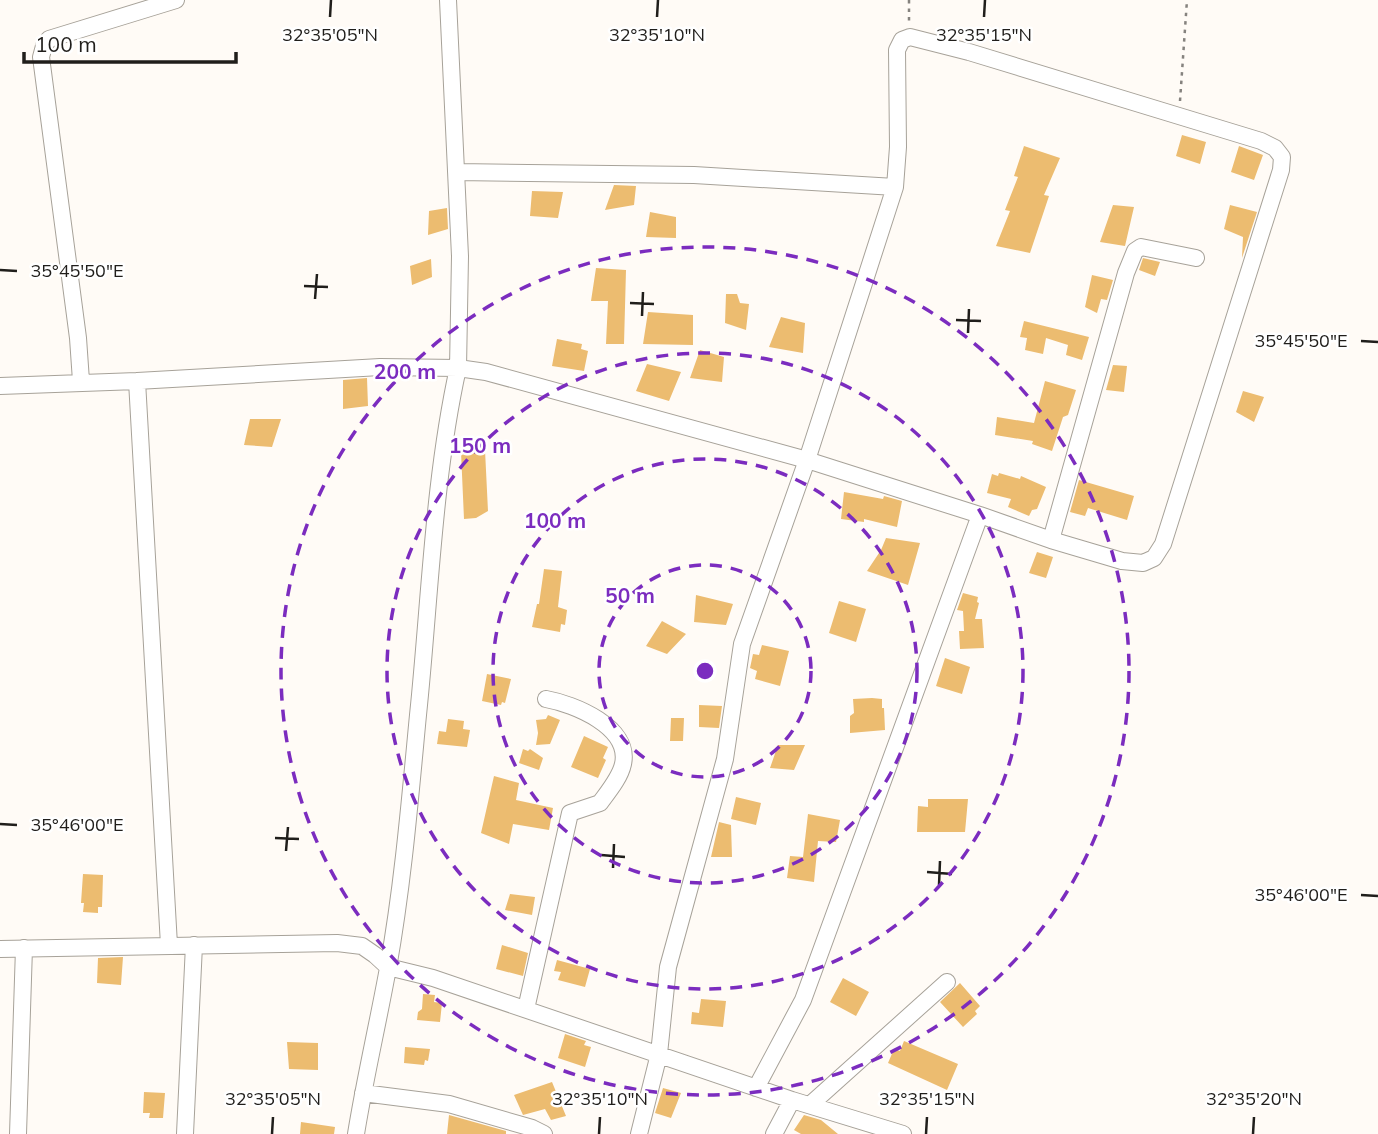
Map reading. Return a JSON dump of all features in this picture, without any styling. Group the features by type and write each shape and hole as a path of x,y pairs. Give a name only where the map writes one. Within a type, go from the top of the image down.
{"street":[{"path":"81,381 78,338 41,57 49,39 176,0"},
{"path":"356,1134 388,967 401,876 446,432 458,368 460,256 448,0"},
{"path":"0,386 380,367 458,368 486,372 807,460 1051,540 1143,563 1154,558 1163,544 1283,157 1275,148 1261,141 969,52 910,37 902,40 897,50 898,147 895,187 807,460 742,644 725,759 668,967 659,1054 639,1134"},
{"path":"456,172 694,175 895,187"},
{"path":"1051,540 1126,273 1135,251 1141,247 1196,258"},
{"path":"137,381 169,945"},
{"path":"755,1088 803,1000 979,515"},
{"path":"526,1009 570,813 600,803 623,764 621,746 608,726 587,713 546,699"},
{"path":"0,949 337,943 362,946 388,967 433,978 755,1088 903,1134"},
{"path":"185,1134 194,945"},
{"path":"18,1134 24,948"},
{"path":"811,1104 947,982"},
{"path":"363,1093 449,1104 535,1132"},
{"path":"774,1134 792,1100"}],"path":[{"path":"909,0 910,37"},
{"path":"1179,117 1188,0"}],"building":[{"path":"1182,135 1206,142 1200,164 1176,156"},
{"path":"1024,146 1060,158 1044,195 1049,196 1030,253 996,246 1010,211 1005,210 1018,177 1014,176"},
{"path":"1239,146 1263,155 1254,180 1231,172"},
{"path":"614,185 636,186 634,205 605,210"},
{"path":"532,191 563,192 558,218 530,216"},
{"path":"1113,205 1134,207 1125,246 1100,242"},
{"path":"1230,205 1257,212 1242,258 1243,237 1224,229"},
{"path":"447,208 448,229 428,235 429,211"},
{"path":"650,212 676,217 676,238 646,237"},
{"path":"1143,258 1160,262 1155,276 1139,270"},
{"path":"431,259 432,277 412,285 410,266"},
{"path":"596,268 626,270 624,344 606,344 608,301 591,301"},
{"path":"1092,275 1113,280 1107,300 1101,299 1097,313 1085,307"},
{"path":"726,294 737,294 740,303 749,304 746,330 725,323"},
{"path":"648,312 693,315 693,345 643,344"},
{"path":"781,317 805,323 803,353 769,347"},
{"path":"1024,321 1089,337 1082,360 1066,355 1068,345 1046,338 1043,354 1025,350 1027,338 1020,337"},
{"path":"557,339 582,344 581,349 588,351 584,371 552,366"},
{"path":"700,350 724,357 722,382 690,378"},
{"path":"647,364 681,372 669,401 636,391"},
{"path":"1113,365 1127,366 1124,392 1106,390"},
{"path":"367,378 368,406 343,409 343,380"},
{"path":"1045,381 1076,390 1068,415 1063,417 1052,451 1032,444 1033,441 995,435 997,417 1034,423"},
{"path":"1243,391 1264,397 1254,422 1236,412"},
{"path":"250,419 281,419 272,447 244,445"},
{"path":"485,450 488,511 476,518 464,519 461,452"},
{"path":"999,473 1020,479 1021,476 1046,487 1037,509 1032,510 1029,516 1008,507 1011,499 987,493 992,474 998,476"},
{"path":"1079,480 1134,496 1127,520 1088,508 1085,516 1070,512"},
{"path":"844,492 883,499 884,496 902,501 897,527 864,519 864,522 841,519"},
{"path":"886,538 920,543 908,585 867,571"},
{"path":"1037,552 1053,557 1046,578 1029,573"},
{"path":"544,569 562,571 558,607 567,610 565,625 561,624 560,632 532,627 539,604"},
{"path":"963,593 978,597 975,619 982,619 984,648 960,649 959,631 964,631 963,611 957,610"},
{"path":"696,595 733,604 726,625 694,622"},
{"path":"839,601 866,609 856,642 829,633"},
{"path":"662,621 686,634 667,654 646,646"},
{"path":"762,645 789,651 780,686 755,679 757,671 750,668 753,654 759,655"},
{"path":"945,658 970,667 962,694 936,686"},
{"path":"487,674 511,679 505,703 502,702 501,705 482,701"},
{"path":"853,699 882,699 885,730 850,733 850,716 854,713"},
{"path":"699,705 722,706 719,728 699,727"},
{"path":"548,715 560,720 550,744 536,745 536,720 546,719"},
{"path":"671,718 684,718 683,741 670,741"},
{"path":"448,719 464,721 463,729 470,730 467,747 437,744 439,731 446,732"},
{"path":"584,736 608,747 598,778 571,767"},
{"path":"778,745 805,745 794,770 770,768"},
{"path":"523,749 530,749 543,758 539,770 519,763"},
{"path":"494,776 519,783 516,800 553,808 549,830 513,824 509,844 481,833"},
{"path":"736,797 761,803 756,825 731,819"},
{"path":"928,799 968,799 965,832 917,832 918,806 928,807"},
{"path":"808,814 840,820 836,842 818,841 814,882 787,878 790,856 803,857"},
{"path":"719,822 731,825 732,857 711,857"},
{"path":"83,874 103,875 102,907 98,907 98,913 83,912"},
{"path":"510,894 535,897 532,915 505,910"},
{"path":"502,945 528,953 523,976 496,969"},
{"path":"123,957 121,985 97,983 98,958"},
{"path":"557,960 590,969 585,987 558,980 561,972 554,971"},
{"path":"843,978 869,992 856,1016 830,1002"},
{"path":"960,983 980,1006 975,1011 977,1014 963,1027 940,1002"},
{"path":"423,994 435,995 434,1002 442,1003 440,1022 417,1020 418,1012 422,1009"},
{"path":"701,999 726,1001 723,1027 691,1024 692,1012 699,1013"},
{"path":"565,1034 586,1041 584,1045 591,1047 585,1067 558,1058"},
{"path":"904,1041 958,1064 947,1090 888,1063 894,1049 900,1051"},
{"path":"287,1042 318,1043 318,1070 289,1069"},
{"path":"405,1047 430,1049 428,1061 425,1060 424,1065 404,1063"},
{"path":"552,1082 566,1116 551,1120 545,1109 523,1115 514,1095"},
{"path":"663,1088 681,1093 671,1118 655,1113"},
{"path":"144,1092 165,1093 163,1118 149,1118 150,1113 143,1113"},
{"path":"449,1115 506,1131 506,1134 447,1134"},
{"path":"804,1115 821,1120 838,1134 801,1134 794,1130"},
{"path":"301,1122 335,1127 334,1134 300,1134"}]}
